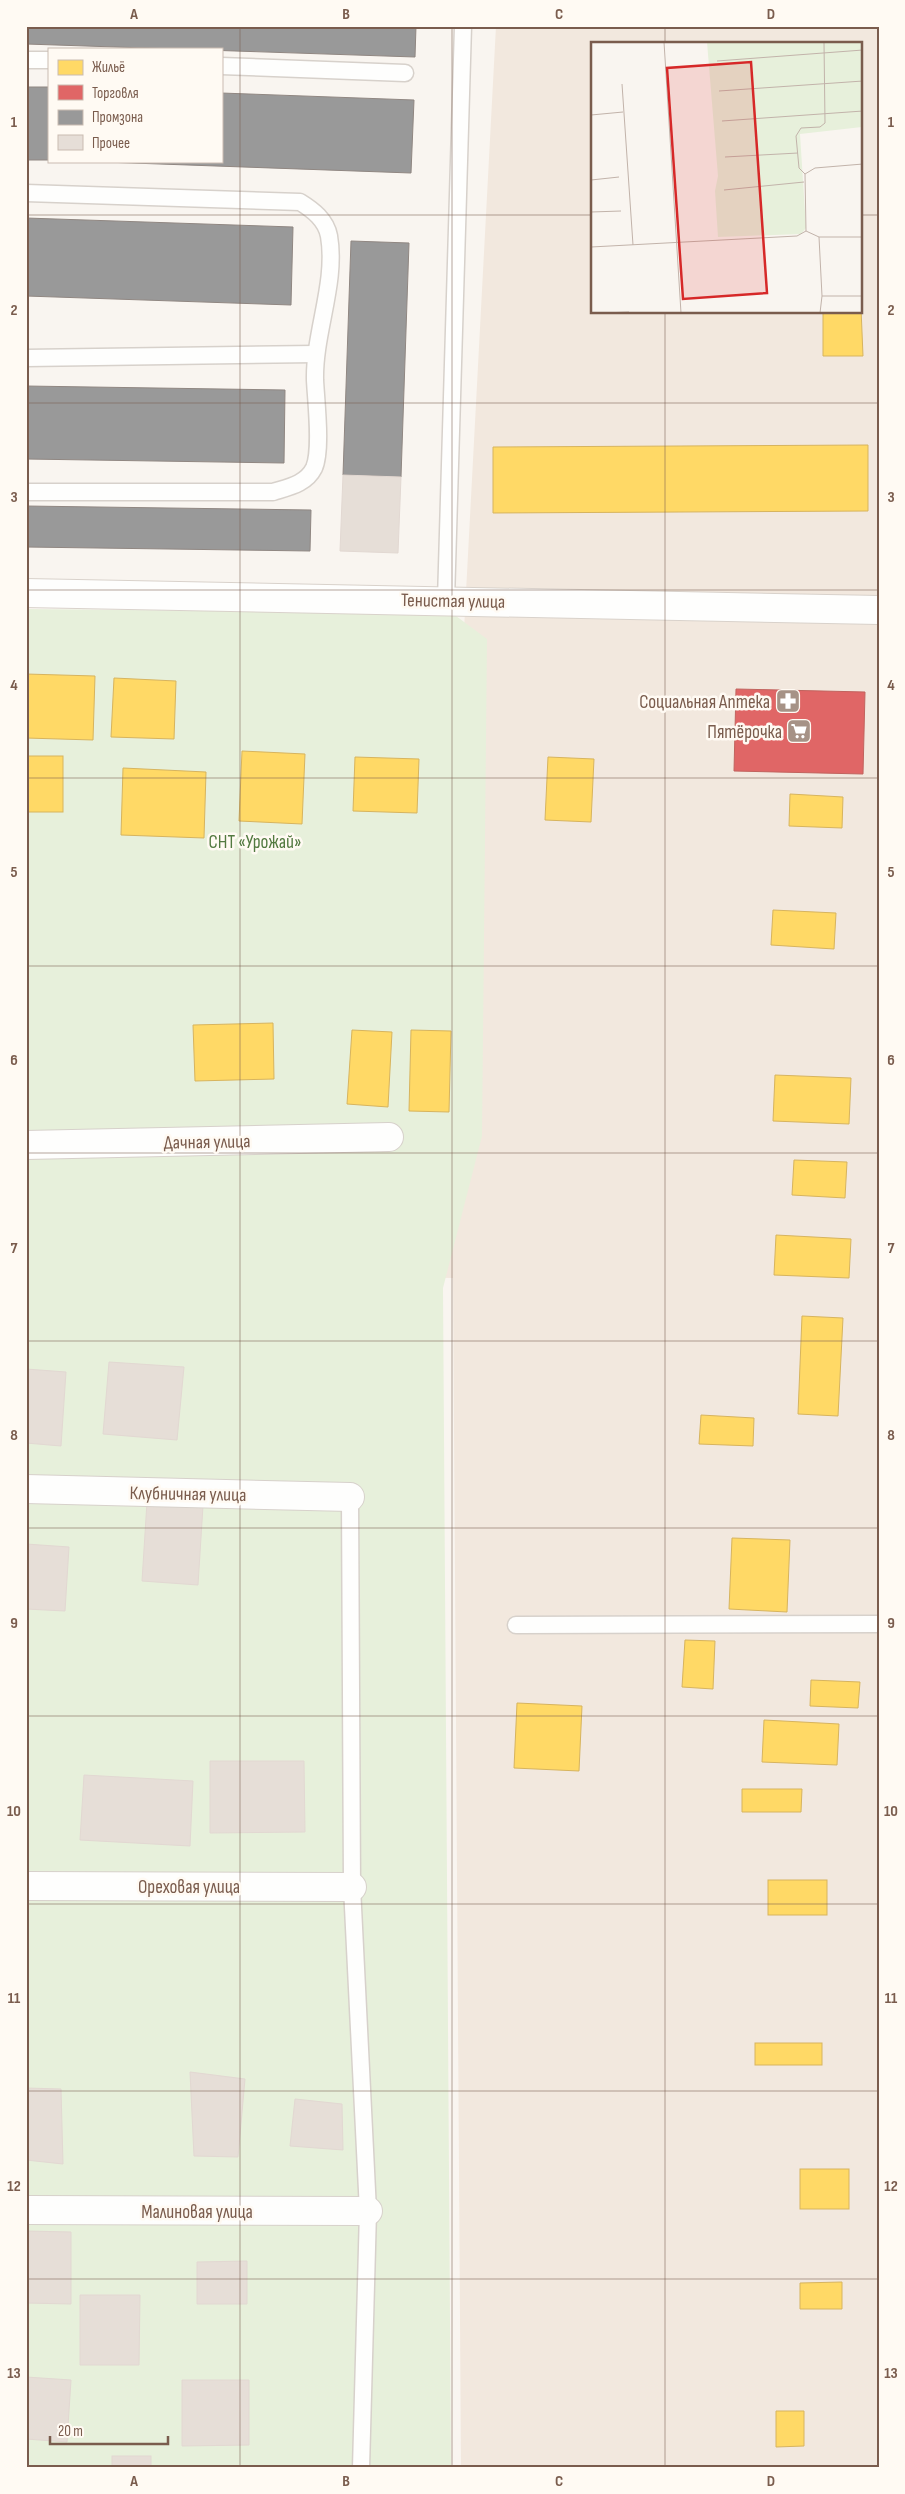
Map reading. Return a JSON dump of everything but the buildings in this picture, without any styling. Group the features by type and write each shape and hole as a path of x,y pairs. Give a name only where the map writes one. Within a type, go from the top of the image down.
{"street":[{"name":"Тенистая улица","path":"26,593 879,610"},
{"name":"Дачная улица","path":"26,1145 389,1137"},
{"name":"Клубничная улица","path":"26,1489 350,1497"},
{"name":"Ореховая улица","path":"26,1886 352,1887"},
{"name":"Малиновая улица","path":"26,2210 368,2211"}],"lane":[{"path":"446,600 463,26"},
{"path":"26,60 48,60"},
{"path":"222,66 405,73"},
{"path":"26,193 300,202 314,211 322,222 328,234 331,254 316,354 317,446 314,467 299,485 273,492 26,492"},
{"path":"26,358 316,354"},
{"path":"350,1497 352,1887 368,2211 362,2468"},
{"path":"516,1625 879,1624"}],"shaded area":[{"path":"496,26 879,26 879,2468 461,2468 453,1278 26,1271 464,630"}],"green space":[{"name":"СНТ «Урожай»","path":"26,609 452,613 487,639 482,1136 443,1288 451,2468 26,2468"}],"place":[{"name":"Социальная Аптека","path":"788,701"},
{"name":"Пятёрочка","path":"799,731"}]}
